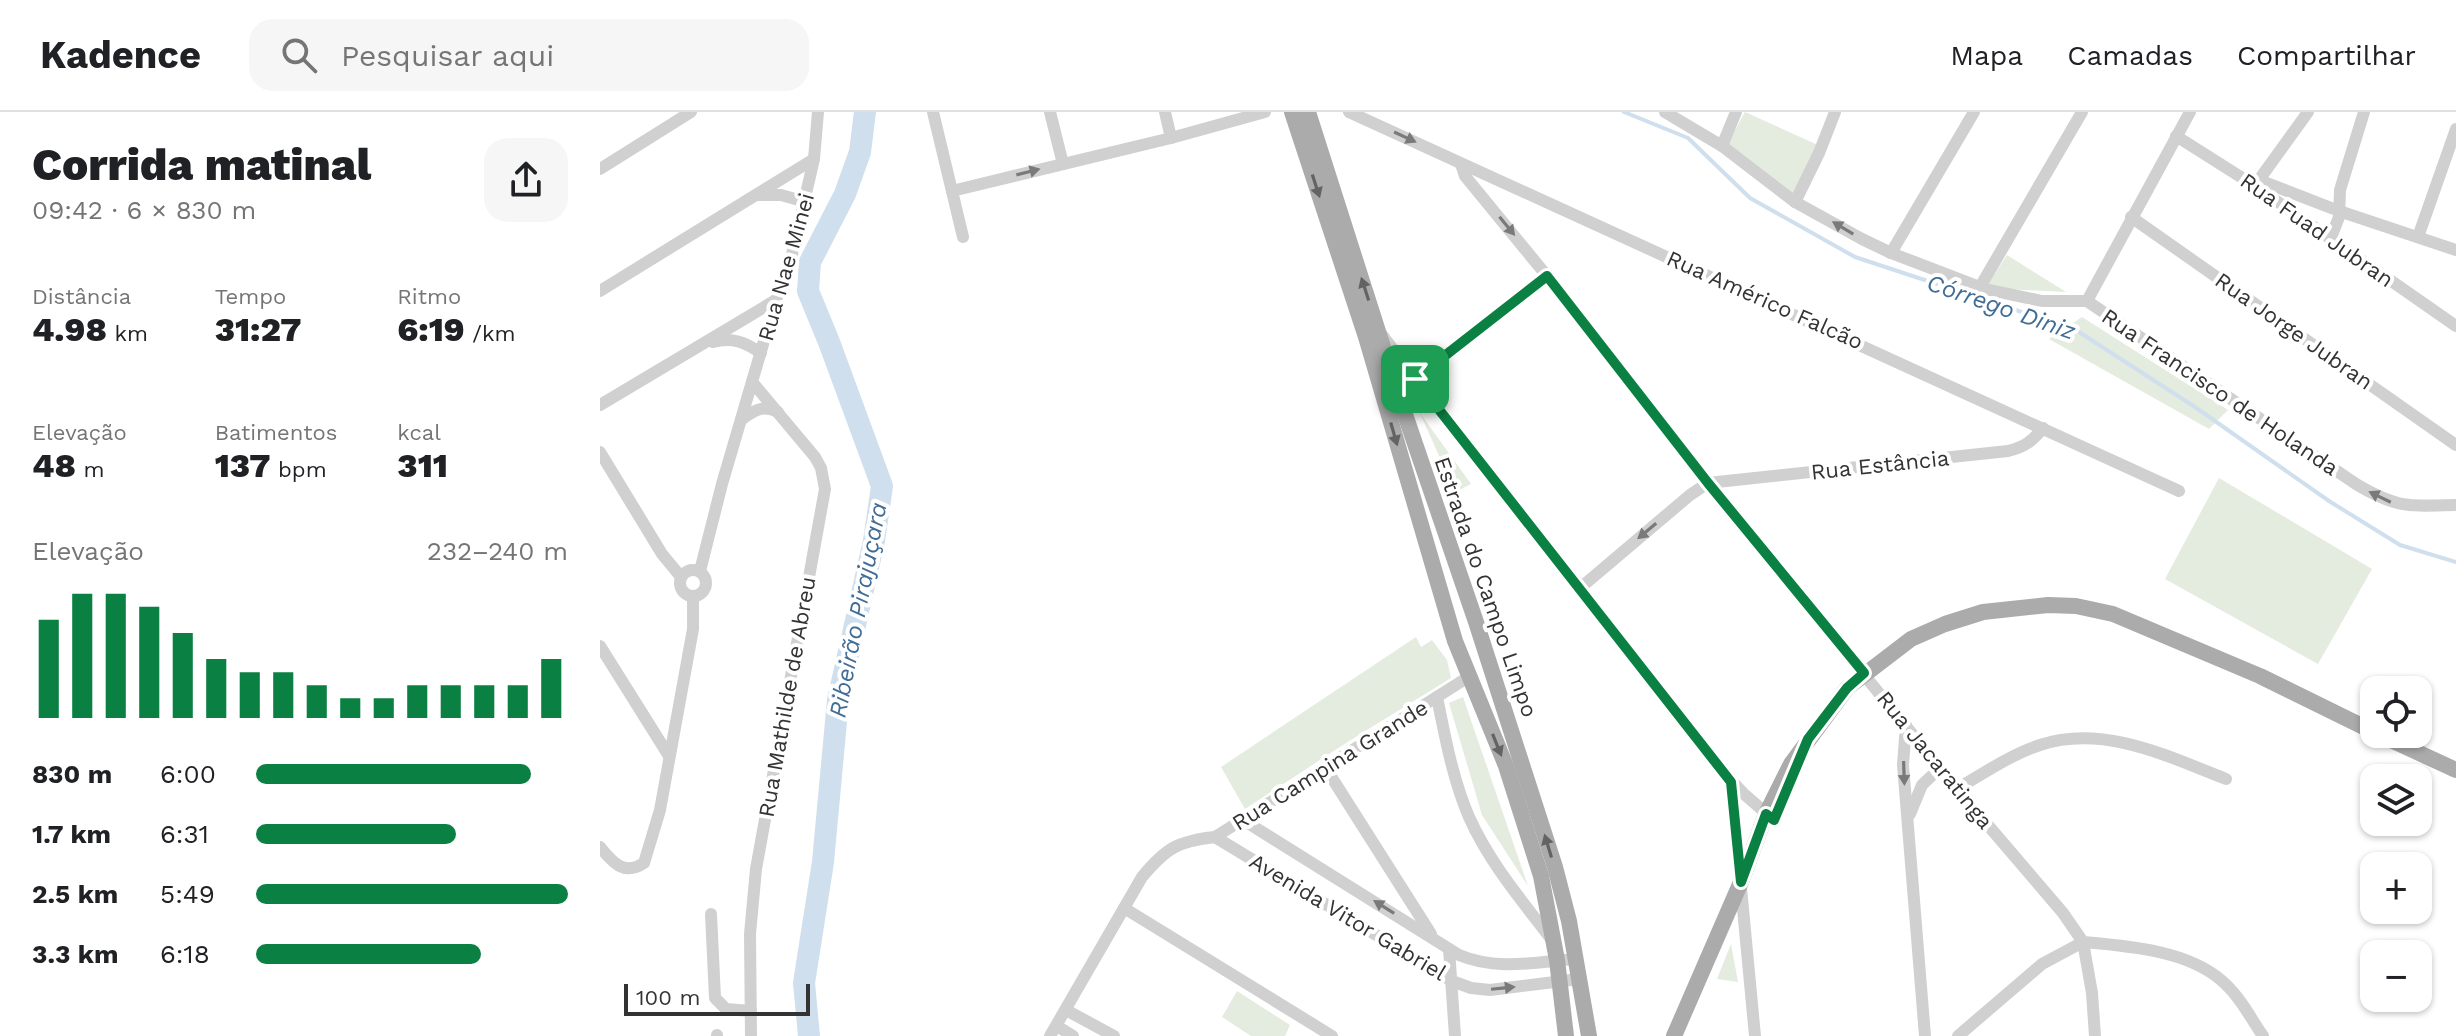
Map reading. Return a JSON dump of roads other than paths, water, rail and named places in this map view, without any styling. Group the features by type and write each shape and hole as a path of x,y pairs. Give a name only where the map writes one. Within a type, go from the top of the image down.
{"main road":[{"name":"Estrada do Campo Limpo","path":"1292,112 1366,337 1455,641 1506,766 1541,876 1557,960 1566,1036"},
{"name":"Estrada do Campo Limpo","path":"1308,112 1555,867 1569,921 1589,1036"},
{"path":"1682,1036 1770,817 1808,739 1847,688 1911,639 1983,612 2048,605 2076,606 2113,614 2145,626 2260,676 2360,725"},
{"path":"1455,641 1492,673"},
{"path":"2408,748 2456,770"},
{"path":"1674,1036 1742,889"}],"street":[{"path":"600,169 691,112"},
{"name":"Rua Nae Minei","path":"700,571 722,484 806,202 818,112"},
{"path":"933,112 963,237"},
{"path":"1050,112 1063,164"},
{"path":"1165,112 1171,138"},
{"path":"952,191 1265,112"},
{"name":"Rua Américo Falcão","path":"1349,112 2179,491"},
{"name":"Rua Francisco de Holanda","path":"1665,112 1722,146 1795,202 1891,253 1980,287 2042,301 2087,301 2382,500 2410,506 2456,505"},
{"path":"1722,146 1736,112"},
{"path":"1795,202 1835,112"},
{"path":"1891,253 1974,112"},
{"path":"1980,287 2082,112"},
{"path":"2087,301 2190,112"},
{"path":"2308,112 2257,183 2456,250"},
{"path":"2330,240 2338,222 2340,190 2364,112"},
{"path":"2418,237 2456,129"},
{"name":"Rua Fuad Jubran","path":"2176,136 2257,183 2330,240 2456,326"},
{"path":"600,291 814,159"},
{"name":"Rua Jacaratinga","path":"1461,164 1465,176 1708,483 1957,789 2063,913 2083,942"},
{"path":"752,195 781,195 806,202"},
{"name":"Rua Jorge Jubran","path":"2131,217 2456,445"},
{"path":"1398,394 1547,276"},
{"path":"600,405 776,300"},
{"path":"1378,329 1731,782 1770,817"},
{"path":"694,349 731,339 761,353"},
{"name":"Rua Mathilde de Abreu","path":"751,1036 750,934 756,869 825,489 815,457 753,383"},
{"path":"741,420 759,408 778,412"},
{"name":"Rua Estância","path":"1708,483 2008,451 2023,447 2043,428"},
{"path":"600,452 662,554 681,577 681,590 693,597 702,594 706,586 700,571 691,570 681,577"},
{"path":"1579,589 1708,483"},
{"path":"600,847 618,867 636,869 644,863 660,810 693,629 693,597"},
{"path":"600,646 669,756"},
{"name":"Rua Campina Grande","path":"1054,1031 1142,877 1158,857 1191,839 1215,837 1470,676"},
{"path":"1437,697 1460,794 1469,817 1498,869 1554,943"},
{"path":"1906,725 1903,765 1925,1036"},
{"path":"1957,789 2002,762 2041,745 2074,738 2109,739 2226,779"},
{"path":"1325,767 1432,937"},
{"path":"1908,821 1922,785 1941,767"},
{"path":"1731,782 1755,1036"},
{"name":"Avenida Vitor Gabriel","path":"1243,820 1449,949 1477,963 1494,966 1576,959"},
{"name":"Avenida Vitor Gabriel","path":"1215,837 1452,981 1471,988 1490,990 1579,979"},
{"path":"1521,899 1535,908 1548,910"},
{"path":"1124,908 1332,1036"},
{"path":"711,914 715,998 726,1009 751,1011"},
{"path":"2083,942 2092,993 2095,1036"},
{"path":"1958,1036 2042,964 2083,942 2151,950 2211,973 2235,994 2263,1036"},
{"path":"1449,949 1455,1036"},
{"path":"1066,1010 1114,1036"},
{"path":"1054,1031 1073,1036"}],"waterway":[{"name":"Ribeirão Pirajuçara","path":"809,1036 804,983 823,862 838,700 874,541 882,486 808,291 810,262 845,194 860,152 865,112"},
{"name":"Córrego Diniz","path":"1624,112 1688,138 1750,198 1855,257 2076,330 2195,407 2329,501 2400,545 2456,562"}]}
